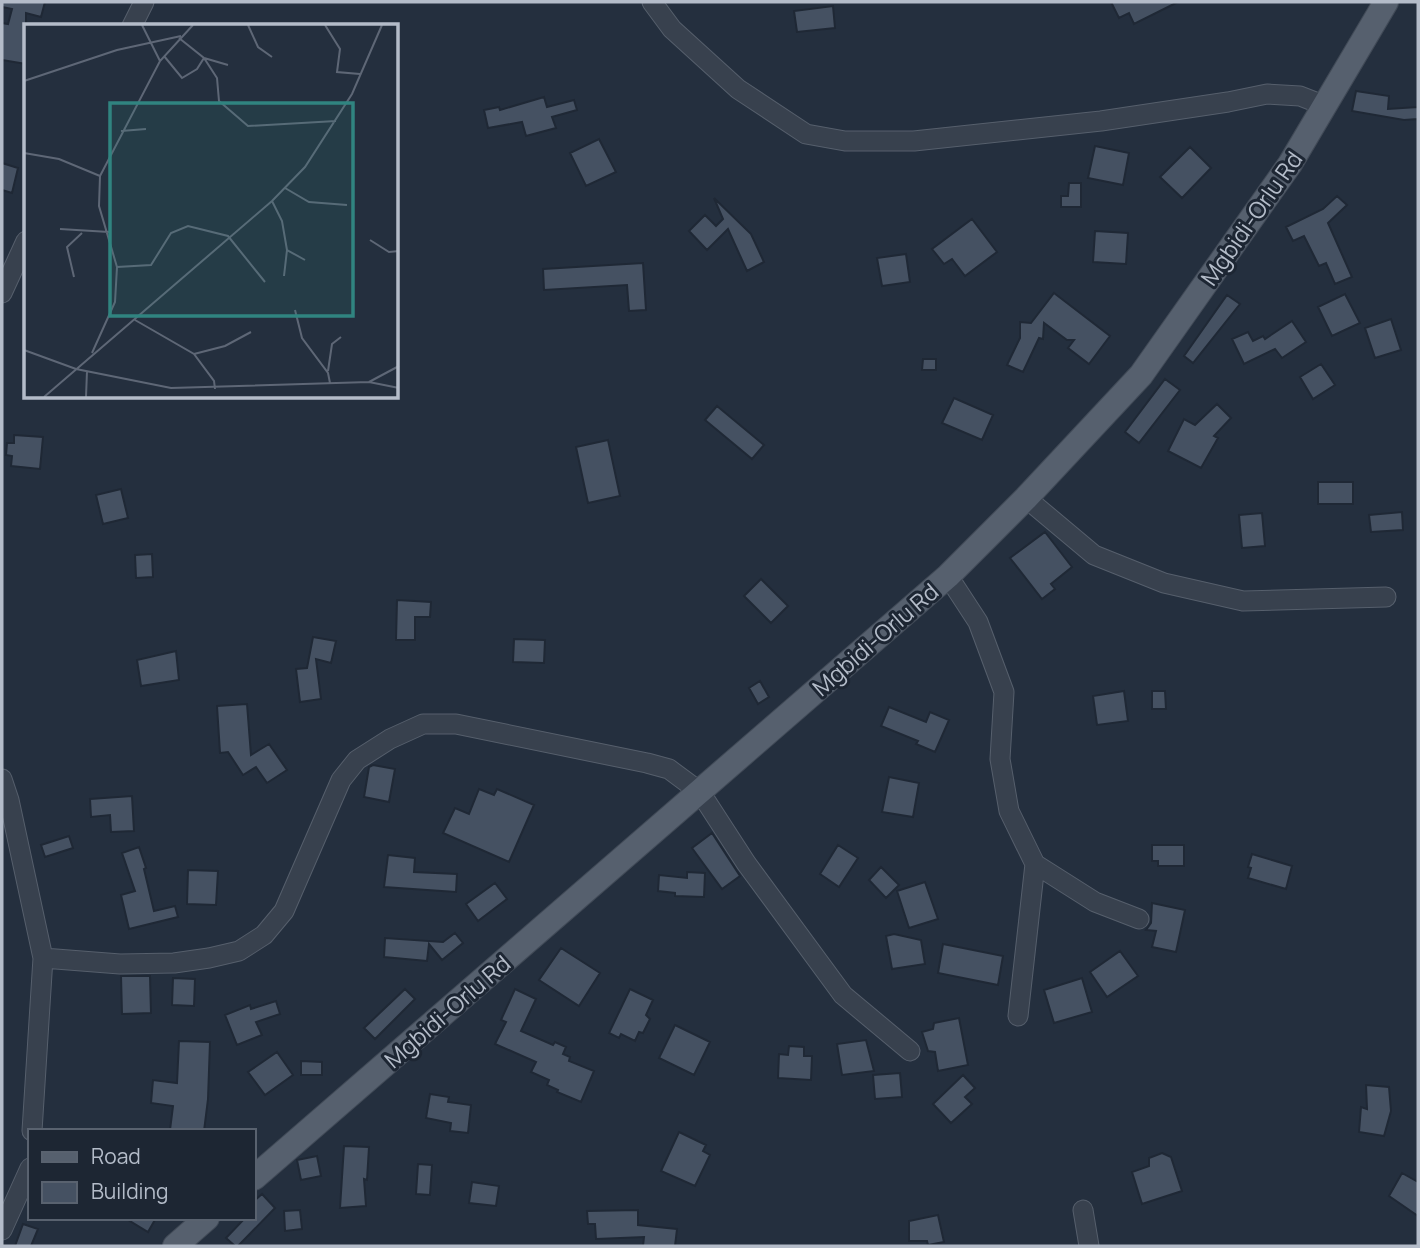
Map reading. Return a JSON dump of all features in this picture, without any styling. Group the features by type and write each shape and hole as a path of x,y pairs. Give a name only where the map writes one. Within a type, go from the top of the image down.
{"main road":[{"name":"Mgbidi-Orlu Rd","path":"256,1176 947,576 1026,498 1141,375 1290,164 1386,2"},
{"path":"175,1246 205,1220"}],"street":[{"path":"133,24 144,2"},
{"path":"652,2 672,29 738,89 806,135 845,141 914,141 1101,121 1227,103 1267,94 1300,96 1318,103 1323,109"},
{"path":"2,293 24,245"},
{"path":"1026,498 1094,555 1164,583 1243,601 1386,597"},
{"path":"947,576 978,622 1004,692 1000,759 1009,811 1035,864 1095,902 1139,919"},
{"path":"43,958 120,964 174,963 239,951 264,935 284,911 341,780 357,760 390,739 423,724 456,724 669,769 700,792 746,863 843,995 910,1051"},
{"path":"2,779 9,800 43,958 32,1129"},
{"path":"1018,1016 1035,864"},
{"path":"2,1230 28,1172"},
{"path":"1083,1210 1089,1246"}],"building":[{"path":"2,2 45,2 41,17 26,13 24,64 2,60 2,23 8,24 12,9 2,7"},
{"path":"1111,2 1178,2 1134,24 1129,13 1119,18"},
{"path":"833,6 835,28 797,32 794,11"},
{"path":"1356,91 1389,96 1388,109 1418,107 1418,119 1404,120 1352,111"},
{"path":"544,97 547,107 574,100 577,110 552,117 556,128 526,136 522,122 488,128 484,110 499,107 500,110"},
{"path":"599,139 616,172 586,186 570,153"},
{"path":"1095,146 1129,153 1123,185 1088,178"},
{"path":"1190,147 1211,168 1182,198 1160,177"},
{"path":"2,163 18,168 12,193 2,190"},
{"path":"1069,183 1081,183 1081,207 1061,207 1061,196 1068,196"},
{"path":"1337,196 1347,205 1328,223 1352,277 1335,284 1326,263 1319,266 1304,236 1293,241 1286,227 1323,209"},
{"path":"714,198 751,234 764,262 747,271 728,229 707,250 689,231 705,215 716,226 723,219"},
{"path":"972,219 997,252 965,276 952,259 944,264 932,249"},
{"path":"1095,231 1128,233 1126,264 1093,262"},
{"path":"906,254 910,282 882,286 877,258"},
{"path":"643,263 646,310 629,311 627,285 544,290 543,269"},
{"path":"1054,293 1110,336 1089,364 1068,348 1074,340 1067,340 1044,323 1043,339 1039,338 1023,372 1007,365 1020,338 1020,322 1031,323"},
{"path":"1345,294 1360,323 1332,336 1318,307"},
{"path":"1227,295 1240,304 1193,363 1184,356"},
{"path":"1391,319 1401,350 1375,358 1365,328"},
{"path":"1292,321 1306,342 1282,358 1275,349 1244,364 1232,339 1248,332 1253,341 1263,336 1265,339"},
{"path":"923,359 936,359 936,370 922,370"},
{"path":"1321,364 1335,385 1313,399 1300,377"},
{"path":"1165,379 1180,390 1139,443 1125,432"},
{"path":"954,398 993,415 982,440 942,423"},
{"path":"1217,404 1231,418 1214,436 1218,438 1201,468 1168,451 1184,419 1195,425"},
{"path":"717,406 764,445 752,459 705,420"},
{"path":"14,435 43,437 40,469 11,466 12,456 6,455 7,443 14,443"},
{"path":"608,440 620,496 588,503 576,447"},
{"path":"1318,482 1353,482 1353,504 1318,504"},
{"path":"121,489 128,518 103,524 96,495"},
{"path":"1402,512 1403,530 1371,532 1369,515"},
{"path":"1262,513 1265,546 1242,548 1239,515"},
{"path":"1045,532 1072,567 1051,584 1055,589 1042,599 1010,558"},
{"path":"152,554 153,577 136,578 135,555"},
{"path":"761,579 788,606 771,623 744,596"},
{"path":"397,600 431,602 430,617 415,617 415,640 396,640"},
{"path":"313,637 336,641 331,663 316,659 321,699 300,702 296,669 307,668"},
{"path":"514,639 545,640 544,663 513,662"},
{"path":"176,651 179,680 141,686 137,660"},
{"path":"760,681 769,697 758,704 749,688"},
{"path":"1124,691 1128,721 1097,725 1093,696"},
{"path":"1152,691 1165,691 1166,709 1152,709"},
{"path":"247,704 251,755 269,744 287,770 267,783 256,767 243,775 228,752 220,753 217,706"},
{"path":"889,707 926,722 930,712 949,720 935,752 916,744 918,741 881,726"},
{"path":"373,765 395,769 389,802 364,797 369,767"},
{"path":"889,777 919,783 913,817 882,812"},
{"path":"479,789 494,795 497,789 534,805 509,862 443,833 455,808 469,814"},
{"path":"132,796 134,831 111,832 110,815 91,817 90,799"},
{"path":"712,833 740,876 722,889 692,848"},
{"path":"69,836 73,848 45,857 41,845"},
{"path":"838,845 858,858 839,887 820,874"},
{"path":"1152,845 1184,845 1184,866 1158,866 1158,861 1152,861"},
{"path":"139,847 154,911 175,906 178,917 129,929 121,895 135,891 122,853"},
{"path":"1252,854 1292,866 1286,889 1248,878"},
{"path":"388,855 415,858 414,872 457,874 456,892 384,887"},
{"path":"881,867 899,885 886,898 869,880"},
{"path":"188,870 218,871 216,905 187,904"},
{"path":"687,872 705,873 704,897 675,896 675,893 658,891 659,875 687,878"},
{"path":"925,882 938,919 909,928 897,891"},
{"path":"495,883 507,899 478,921 466,904"},
{"path":"1152,903 1185,910 1176,952 1152,947 1156,931 1146,930 1151,923"},
{"path":"455,933 463,943 442,960 429,944 427,961 384,957 385,938 443,942"},
{"path":"894,934 921,940 925,964 892,969 886,936"},
{"path":"943,944 1003,956 998,985 938,973"},
{"path":"561,948 600,973 579,1006 539,980"},
{"path":"1120,951 1138,976 1107,997 1090,972"},
{"path":"121,976 150,976 151,1013 122,1014"},
{"path":"173,978 195,979 194,1006 172,1005"},
{"path":"1082,978 1092,1012 1054,1023 1044,990"},
{"path":"405,989 415,999 375,1039 364,1028"},
{"path":"515,989 536,999 521,1031 553,1045 555,1042 566,1047 563,1054 570,1057 569,1061 594,1071 581,1102 557,1092 558,1090 547,1085 549,1080 531,1072 536,1062 495,1044 506,1022 501,1020"},
{"path":"630,989 653,1000 646,1015 650,1019 643,1033 639,1032 635,1041 621,1034 619,1038 609,1033"},
{"path":"276,1001 280,1014 256,1022 262,1035 237,1045 225,1015 250,1005 251,1009"},
{"path":"959,1018 968,1065 938,1071 935,1052 928,1051 922,1032 933,1029 934,1023"},
{"path":"675,1025 710,1042 694,1075 659,1058"},
{"path":"866,1040 874,1071 842,1075 837,1044"},
{"path":"179,1041 210,1042 204,1129 170,1129 173,1106 151,1103 153,1080 177,1083"},
{"path":"789,1046 804,1047 804,1056 812,1056 811,1080 778,1078 779,1054 788,1055"},
{"path":"277,1052 293,1075 265,1095 248,1072"},
{"path":"301,1061 322,1062 322,1075 301,1075"},
{"path":"900,1073 902,1097 875,1099 873,1075"},
{"path":"963,1075 975,1088 965,1097 972,1104 951,1123 933,1104"},
{"path":"1366,1085 1389,1087 1391,1111 1384,1136 1359,1132 1361,1107 1367,1109"},
{"path":"430,1094 449,1097 448,1102 471,1105 468,1133 450,1131 451,1123 426,1118"},
{"path":"679,1132 706,1145 703,1151 710,1155 695,1186 661,1171"},
{"path":"344,1146 369,1147 367,1180 364,1179 366,1206 340,1208"},
{"path":"1162,1153 1171,1157 1182,1191 1142,1204 1132,1172 1149,1166 1149,1158"},
{"path":"317,1156 321,1176 301,1180 297,1160"},
{"path":"418,1164 432,1165 430,1195 416,1194"},
{"path":"1402,1173 1418,1182 1418,1216 1389,1196"},
{"path":"472,1182 499,1186 496,1206 469,1203"},
{"path":"262,1194 275,1208 235,1246 226,1238 243,1220 256,1220 256,1199"},
{"path":"300,1210 302,1229 285,1231 284,1211"},
{"path":"638,1210 638,1225 677,1229 675,1246 643,1246 644,1237 596,1239 595,1224 588,1224 587,1211"},
{"path":"938,1215 944,1242 928,1245 927,1241 909,1241 909,1221"},
{"path":"128,1220 155,1220 148,1232"},
{"path":"23,1224 38,1229 31,1246 15,1246"}]}
